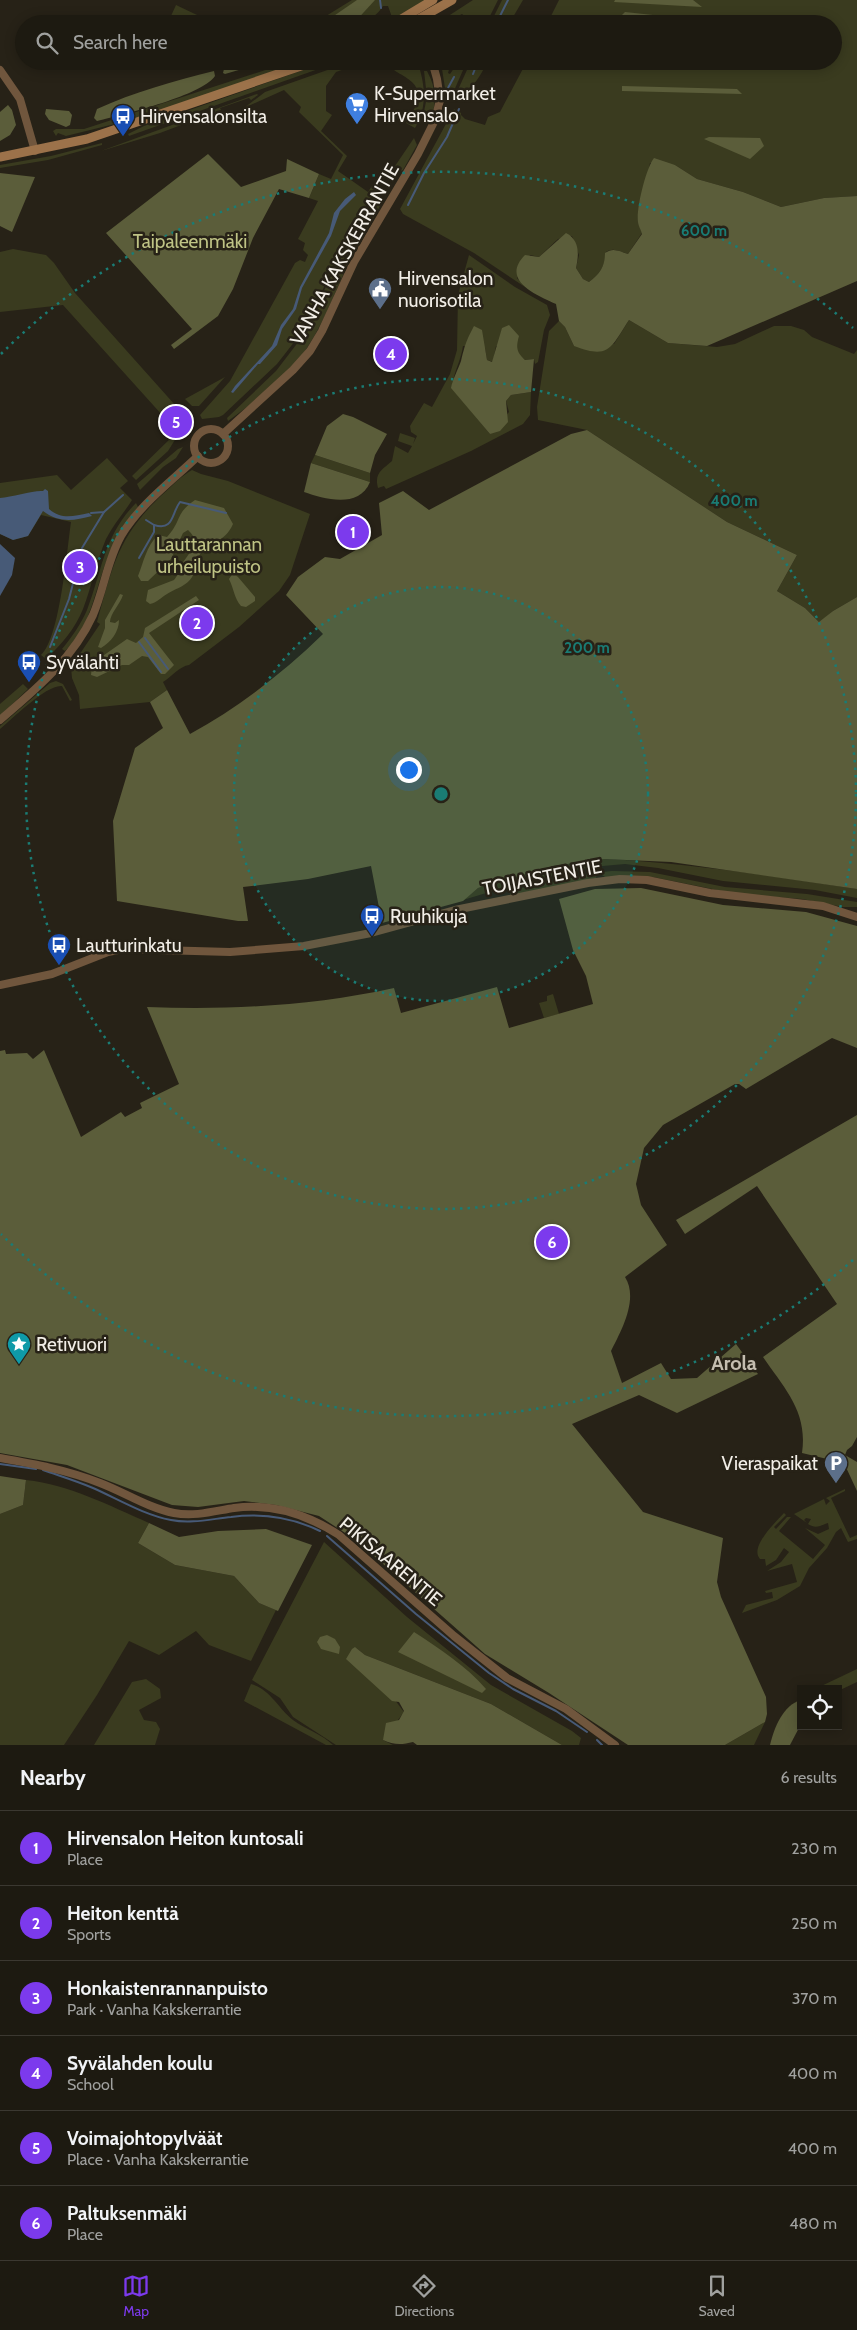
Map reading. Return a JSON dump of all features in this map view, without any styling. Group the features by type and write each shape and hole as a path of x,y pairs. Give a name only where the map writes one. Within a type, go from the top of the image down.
{"main road":[{"path":"418,15 433,0"},
{"path":"423,15 452,0"},
{"path":"0,157 35,152 88,139 290,70"}],"street":[{"path":"0,70 20,99 35,152"},
{"name":"VANHA KAKSKERRANTIE","path":"223,434 293,370 310,351 322,331 354,262 406,175 435,120 439,94 434,70"},
{"path":"212,429 223,434 228,445 227,454 221,460 209,463 198,456 195,444 200,433 212,429"},
{"path":"0,720 36,689 67,656 93,614 110,560 126,529 146,505 198,456"},
{"name":"TOIJAISTENTIE","path":"0,985 52,974 116,950 136,948 187,952 230,952 304,946 371,933 455,910 607,880 640,880 717,894 798,902 830,908 857,917"},
{"name":"PIKISAARENTIE","path":"0,1458 69,1472 174,1513 194,1514 237,1508 263,1508 296,1514 320,1523 339,1535 454,1636 507,1678 566,1709 615,1745"}],"green space":[{"path":"352,0 428,0 402,15 391,15 388,6 383,6 375,15 328,15"},
{"path":"357,0 375,0 361,15 335,15"},
{"path":"473,0 498,0 490,15 450,15"},
{"path":"502,0 523,0 514,15 494,15"},
{"path":"559,0 857,0 857,196 824,198 781,207 743,192 697,179 675,165 650,163 638,222 642,233 628,254 614,250 606,252 601,269 589,282 583,279 576,268 579,255 572,236 558,239 539,257 530,255 517,278 525,287 474,253 403,214 400,209 454,109 461,113 465,119 485,125 488,117 500,112 522,70 842,70 842,15 552,15"},
{"path":"615,0 693,0 702,7 614,2"},
{"path":"176,5 197,15 171,15"},
{"path":"625,12 653,15 622,15"},
{"path":"224,70 239,70 225,74 223,73"},
{"path":"265,70 278,70 139,118 66,136 58,133 56,136 53,131 56,129 84,129"},
{"path":"303,70 316,70 129,136 128,134 144,126"},
{"path":"327,70 342,70 336,72 326,86 326,111 332,115 321,131 347,156 338,171 368,192 380,173 385,176 352,227 317,302 295,341 277,364 223,415 202,419 200,415 230,381 295,263 300,260 305,262 308,255 303,250 305,243 298,239 318,201 309,198 319,174 331,179 343,155 299,112 301,107 284,90 244,108 265,92"},
{"path":"394,70 420,70 424,95 422,112 415,128 406,123 421,97 417,94 413,83"},
{"path":"442,70 449,70 448,73 450,74 453,70 463,70 453,93 448,92 445,88"},
{"path":"467,70 483,70 472,86 457,92"},
{"path":"214,71 215,76 208,83 180,97 97,121 94,118 97,109 125,97"},
{"path":"424,71 427,71 433,84 435,97 435,104 429,124 422,121 427,97"},
{"path":"622,86 737,89 742,94 622,91"},
{"path":"257,94 251,100 249,98 160,133 101,151"},
{"path":"8,105 12,110 16,125 10,135 0,141 0,112"},
{"path":"46,109 69,111 72,115 70,125 66,127 49,120 45,114"},
{"path":"709,137 760,138 764,146 750,159 704,139"},
{"path":"414,138 417,145 403,170 399,172 393,169"},
{"path":"102,143 102,145 48,160 0,168 0,165 51,156"},
{"name":"Taipaleenmäki","path":"208,154 241,187 286,171 287,159 319,174 309,198 279,189 253,238 233,289 218,316 174,349 171,345 192,329 106,233"},
{"path":"654,158 675,165 697,179 743,192 781,207 824,198 857,196 857,281 707,346 668,343 629,320 613,344 602,351 595,352 574,346 565,327 559,321 556,304 524,286 516,272 518,264 525,255 539,257 566,233 571,236 576,244 578,258 576,268 583,279 589,282 601,269 605,253 613,250 628,254 642,234 638,223 640,199 645,179"},
{"path":"0,173 35,177 12,232 0,226"},
{"path":"372,202 380,206 351,258 314,336 300,358 275,384 228,421 227,418 276,371 299,341 351,236"},
{"path":"13,249 46,255 54,263 75,293 192,424 192,428 186,436 178,435 168,451 136,480 132,476 173,436 161,423 163,416 63,305 0,312 0,252"},
{"path":"469,255 515,287 547,305 550,315 544,330 538,362 535,364 534,359 525,360 518,354 516,346 496,346 493,362 487,360 485,348 463,346 452,388 490,434 509,412 506,401 511,395 531,392 530,415 523,424 471,451 386,489 384,486 378,488 378,475 392,461 395,446 408,453 412,446 398,441 400,433 415,438 413,444 417,436 411,432 410,426 424,403 432,407 450,374 457,350 458,295"},
{"path":"629,320 668,343 717,347 735,344 774,326 791,326 804,330 812,337 854,354 857,350 857,597 833,611 820,623 805,608 777,591 797,555 727,522 587,430 538,420 537,407 549,331 559,321 565,327 574,346 614,344"},
{"path":"509,325 519,336 518,352 525,360 534,359 531,392 511,395 506,401 508,422 500,431 490,434 451,388 466,343 474,326 482,330 487,360 492,362 502,328"},
{"path":"225,377 199,406 192,406 185,399"},
{"path":"343,414 387,434 375,455 370,473 315,455 327,426"},
{"path":"587,430 727,522 797,555 777,591 805,608 819,622 857,597 857,889 671,862 604,859 553,866 478,888 463,901 382,923 371,866 308,879 243,887 248,921 238,921 117,901 113,821 135,748 163,728 150,702 167,690 190,734 208,724 260,688 323,634 286,595 298,577 325,557 340,559 382,535 379,503 403,491 429,510 571,434"},
{"path":"183,447 176,458 163,467 140,490 137,484 178,449"},
{"path":"315,455 370,473 370,482 311,463"},
{"path":"107,458 128,481 120,488 132,500 106,539 80,616 67,636 46,659 41,655 48,646 58,613 71,522 41,515 28,536 13,540 0,534 0,483 57,475 71,490"},
{"path":"311,463 370,482 358,496 350,499 340,500 312,495 304,492"},
{"name":"Lauttarannan urheilupuisto","path":"192,470 228,481 310,514 290,575 279,591 239,627 163,682 167,690 150,702 80,709 79,695 72,678 71,667 100,624 97,622 119,552 136,524 148,509 177,481"},
{"path":"195,500 224,508 233,524 226,535 200,554 194,573 189,581 150,604 146,601 148,590 174,580 194,544 194,539 188,530 183,533 171,559 148,581 141,581 138,576 146,554 158,535 167,537 184,509"},
{"path":"136,503 138,507 121,530 111,550 87,619 74,642 65,651 62,649 76,630 87,610 110,541 125,515"},
{"path":"233,573 255,597 255,601 246,607 241,606 235,597 229,579"},
{"path":"120,594 123,595 110,622 115,623 119,620 118,629 108,643 101,648 98,647 105,628 105,620"},
{"path":"196,596 199,600 149,633 174,665 165,674 161,674 148,657 142,656 129,665 122,665 97,677 91,675 92,666 97,660 127,639 136,643 143,637 145,628"},
{"path":"56,681 63,684 72,700 70,701 62,686 48,690 21,710 0,729 0,726 50,683"},
{"path":"23,684 28,689 0,716 0,704"},
{"path":"604,859 699,867 825,884 857,889 857,898 815,890 723,881 658,868 625,864 591,867 506,887 463,900 478,888 553,866"},
{"path":"602,872 650,872 725,887 807,894 857,902 857,907 843,907 802,899 737,894 653,877 605,877 602,875"},
{"path":"597,874 596,878 512,896 510,894 512,890"},
{"path":"641,888 723,905 806,912 857,926 857,1048 832,1038 746,1089 739,1084 735,1084 663,1125 644,1148 636,1184 641,1205 667,1245 625,1277 629,1286 629,1305 624,1325 611,1351 622,1383 661,1363 671,1379 697,1378 736,1344 758,1374 677,1413 639,1395 572,1424 643,1512 723,1538 717,1582 721,1597 766,1697 767,1714 765,1722 725,1745 628,1745 485,1654 356,1540 319,1516 276,1505 244,1501 198,1507 172,1505 67,1465 0,1453 0,1051 5,1050 6,1054 27,1053 33,1059 44,1050 81,1137 121,1112 125,1117 142,1108 140,1103 179,1084 147,1007 210,1008 302,1003 394,988 401,1013 497,987 509,1028 593,1004 586,976 573,950 559,899 595,889"},
{"path":"553,994 559,1014 544,1018 539,1003 547,1001 547,996"},
{"path":"857,1115 857,1437 845,1455 857,1462 857,1491 844,1463 802,1453 802,1425 798,1413 787,1391 763,1357 837,1304 757,1186 685,1234 676,1220"},
{"path":"0,1476 26,1480 23,1505 0,1514"},
{"path":"26,1480 73,1491 149,1523 138,1543 175,1565 234,1576 259,1603 276,1610 251,1661 209,1645 196,1631 159,1655 129,1641 64,1745 0,1745 0,1514 23,1505"},
{"path":"845,1489 845,1491 831,1498 850,1538 857,1535 857,1539 848,1542 841,1528 836,1532 827,1548 809,1568 800,1586 777,1600 742,1613 746,1605 773,1598 772,1592 766,1593 765,1591 797,1582 792,1564 767,1571 781,1562 789,1552 784,1548 776,1560 766,1566 765,1559 760,1559 758,1548 770,1528 784,1513 786,1515 774,1527 776,1529 787,1517 791,1517 779,1531 813,1559 825,1545 805,1528 818,1534 829,1529 828,1523 813,1526 808,1524 811,1519 806,1518 804,1520 807,1523 794,1514 824,1499 826,1505 830,1501 826,1498"},
{"path":"149,1523 179,1537 218,1531 266,1529 312,1545 278,1611 259,1603 234,1576 175,1565 138,1543"},
{"path":"324,1542 407,1617 491,1685 572,1731 581,1738 579,1745 562,1745 491,1704 365,1655 355,1647 404,1712 383,1740 393,1745 336,1745 293,1717 280,1698 252,1680"},
{"path":"414,1632 461,1665 486,1689 482,1693 398,1652"},
{"path":"327,1635 335,1639 340,1647 339,1654 321,1649 317,1642 320,1637"},
{"path":"355,1647 365,1655 491,1704 562,1745 417,1745 413,1742 398,1744 383,1740 386,1723 399,1720 404,1711 399,1702 392,1701 346,1659"},
{"path":"857,1669 857,1682 842,1689 842,1685 823,1685"},
{"path":"146,1679 160,1689 161,1698 139,1710 144,1720 156,1722 160,1729 155,1745 94,1745 132,1682"},
{"path":"251,1684 258,1686 269,1694 293,1720 333,1745 326,1745 244,1701"},
{"path":"797,1702 798,1730 790,1745 770,1745 780,1718"},
{"path":"765,1722 754,1745 725,1745"}],"water":[{"path":"354,192 356,195 340,211 331,236 302,288 296,309 282,329 277,345 233,393 231,392 272,346 281,325 293,309 300,287 329,233 334,213 345,199"},
{"path":"45,489 48,491 49,509 58,515 68,516 89,513 92,516 66,520 55,518 43,511 28,536 13,540 0,534 0,498 43,491"},
{"path":"0,544 15,558 12,575 0,596"}],"waterway":[{"path":"380,0 381,8"},
{"path":"500,15 508,0"},
{"path":"473,74 475,70"},
{"path":"448,88 454,77"},
{"path":"408,205 424,173 447,137 459,109"},
{"path":"91,513 104,512 123,495"},
{"path":"154,525 165,526 169,524 180,502 226,513"},
{"path":"50,647 69,599 82,548 104,512"},
{"path":"139,558 154,532 154,525 146,520"},
{"path":"145,638 168,669"},
{"path":"139,642 161,672"},
{"path":"0,1464 36,1469"},
{"path":"43,1470 87,1485 141,1511 161,1518 194,1521 243,1516 265,1516 287,1519 320,1531"},
{"path":"327,1536 416,1614 489,1673 513,1689 556,1711 587,1732"},
{"path":"597,1740 602,1745"}],"place":[{"name":"K-Supermarket Hirvensalo","path":"357,125"},
{"name":"Hirvensalonsilta","path":"123,137"},
{"name":"Hirvensalon nuorisotila","path":"380,310"},
{"name":"Syvälahden koulu","path":"391,354"},
{"name":"Voimajohtopylväät","path":"176,422"},
{"name":"Hirvensalon Heiton kuntosali","path":"353,532"},
{"name":"Honkaistenrannanpuisto","path":"80,567"},
{"name":"Heiton kenttä","path":"197,623"},
{"name":"Syvälahti","path":"29,683"},
{"name":"Ruuhikuja","path":"372,937"},
{"name":"Lautturinkatu","path":"59,966"},
{"name":"Paltuksenmäki","path":"552,1242"},
{"name":"Retivuori","path":"19,1365"},
{"name":"Vieraspaikat","path":"836,1484"}],"district":[{"name":"Arola","path":"734,1363"}]}
